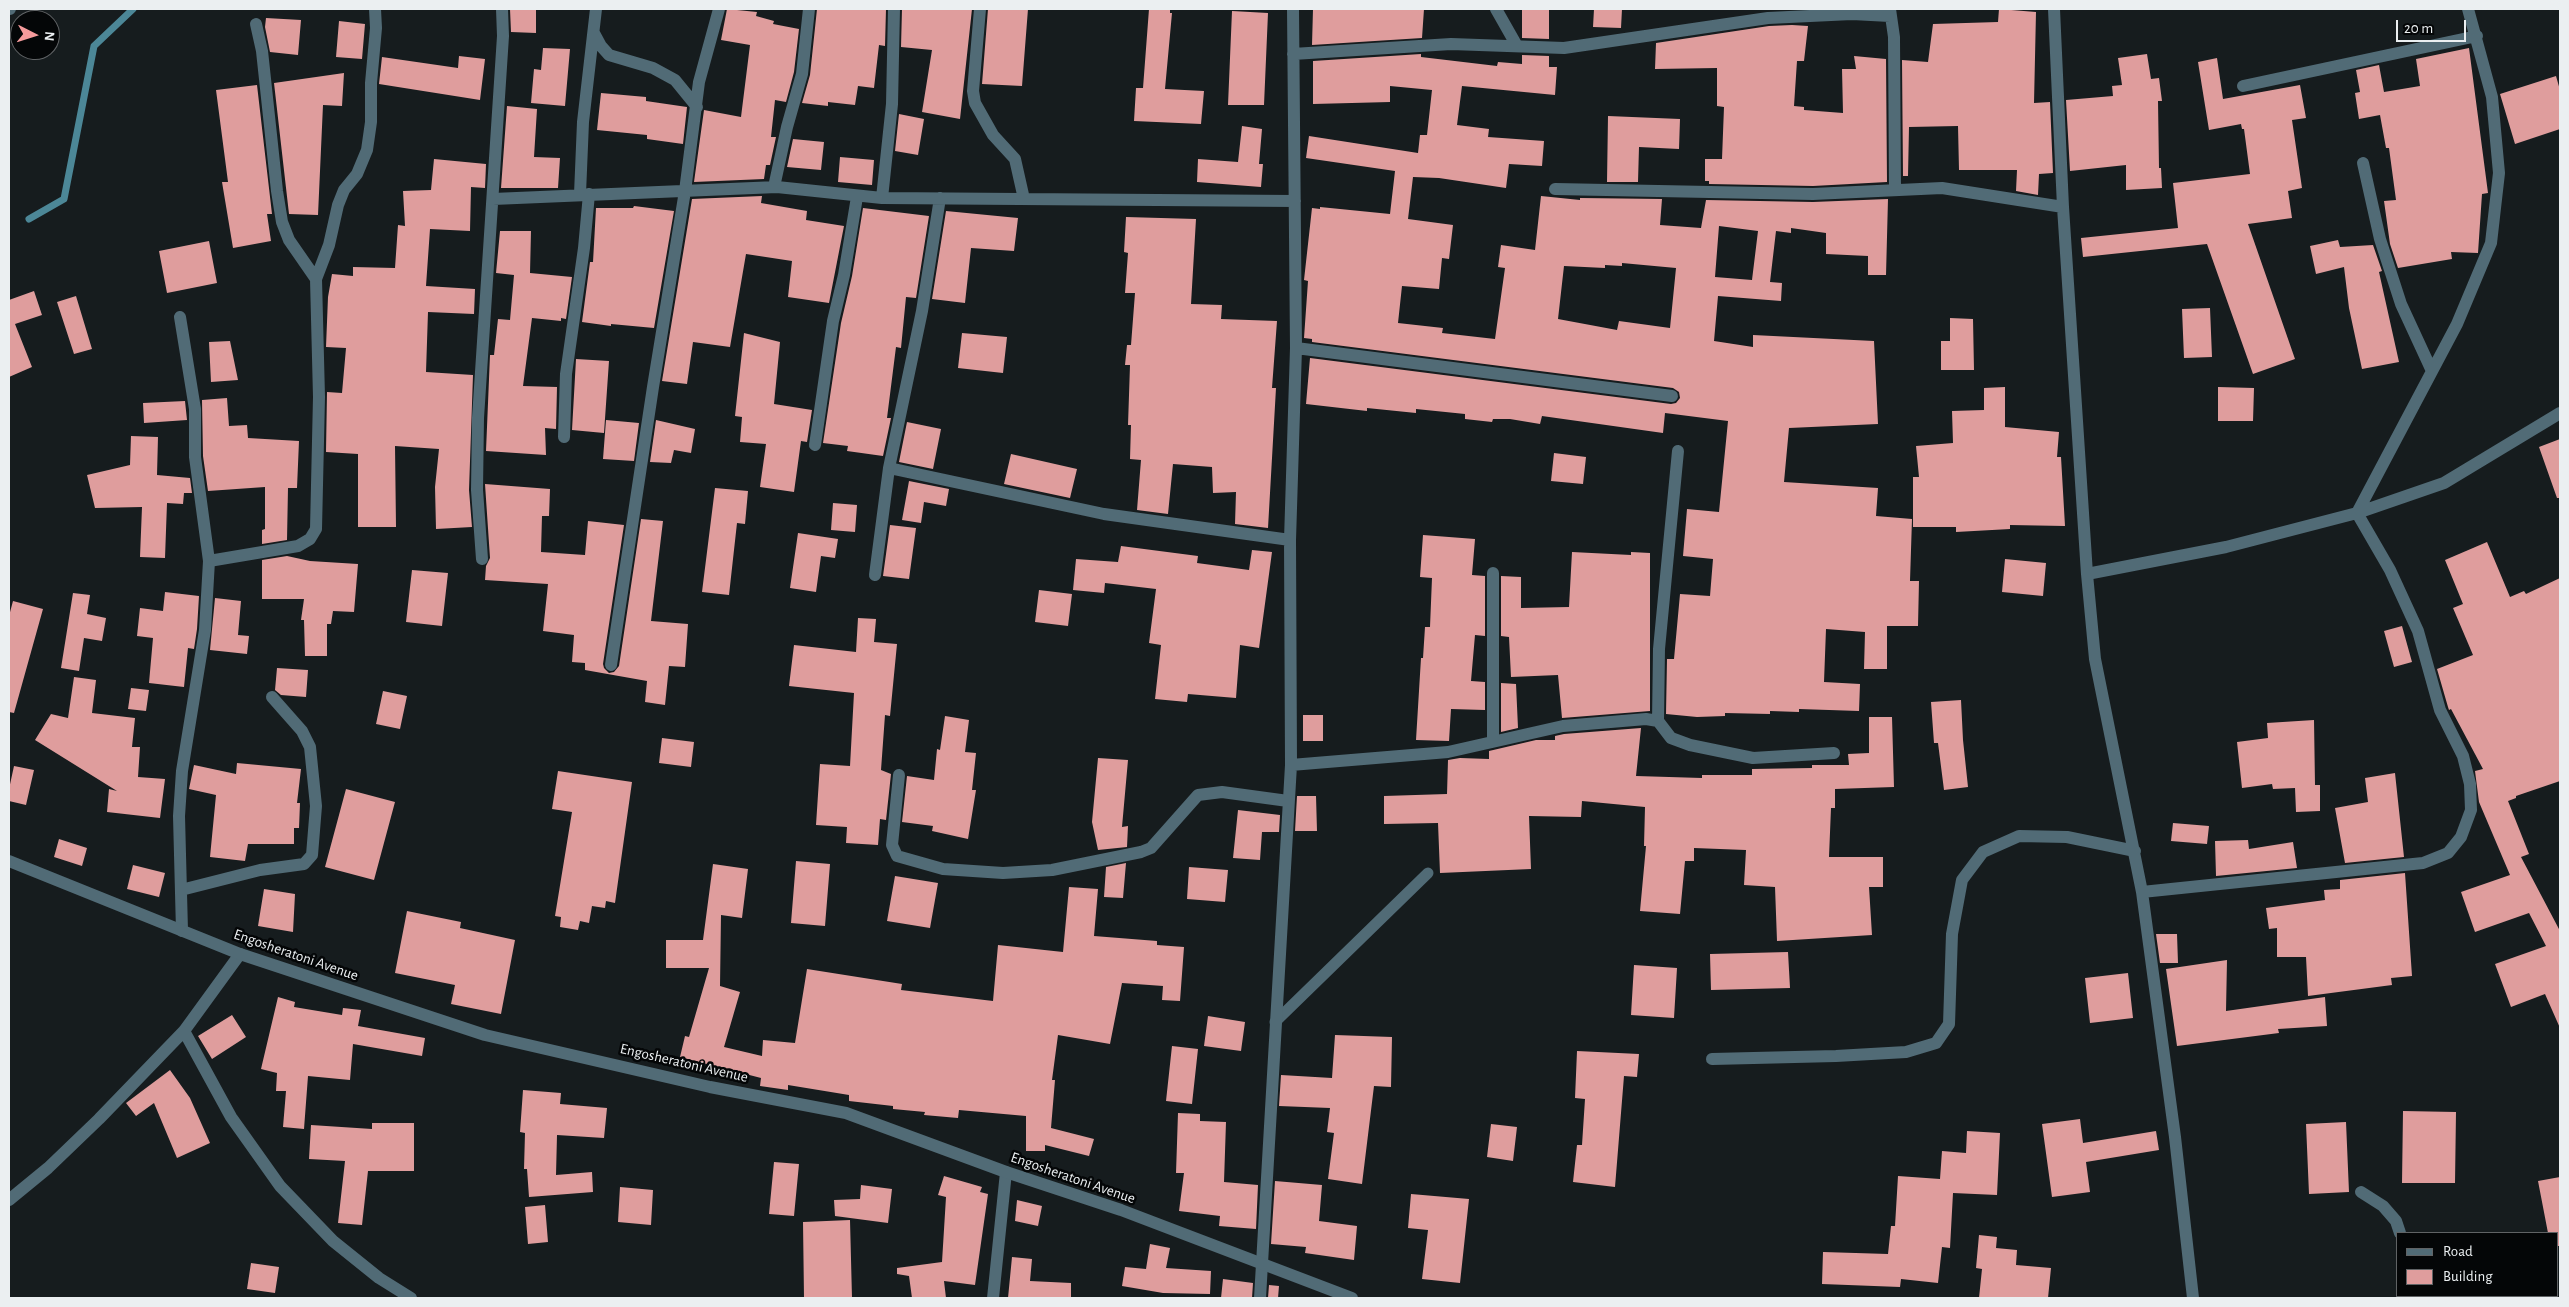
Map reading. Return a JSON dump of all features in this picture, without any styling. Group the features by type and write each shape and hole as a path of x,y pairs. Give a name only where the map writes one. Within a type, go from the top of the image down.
{"street":[{"path":"209,561 298,546 310,539 316,529 319,397 316,279 329,244 338,205 344,190 357,174 367,150 371,122 371,83 376,28 375,9"},
{"path":"482,558 478,490 478,418 503,36 502,9"},
{"path":"564,436 566,374 584,248 583,122 596,9"},
{"path":"611,665 652,386 685,191 699,82 719,9"},
{"path":"774,187 787,127 802,74 810,9"},
{"path":"882,198 892,104 894,9"},
{"path":"980,9 973,91 975,103 993,135 1015,159 1024,199"},
{"path":"1260,1298 1291,765 1290,540 1296,348 1293,9"},
{"path":"1496,9 1517,46"},
{"path":"2054,9 2063,207 2087,574 2095,659 2142,892 2175,1137 2193,1298"},
{"path":"2357,513 2431,369 2457,324 2491,242 2499,173 2492,97 2468,9"},
{"path":"1294,54 1451,44 1564,48 1768,18 1890,12 1894,37 1895,190"},
{"path":"256,24 262,51 282,222 289,240 316,279"},
{"path":"594,33 601,46 609,55 653,68 675,80 697,107"},
{"path":"2243,86 2476,36"},
{"path":"2363,163 2380,239 2398,295 2431,369"},
{"path":"492,199 774,187 882,198 1295,202"},
{"path":"1555,189 1813,194 1942,188 2063,207"},
{"path":"814,445 833,321 844,274 857,196"},
{"path":"875,575 889,468 922,311 940,198"},
{"path":"180,317 195,409 195,457 209,561 205,630 182,771 179,816 182,931"},
{"path":"1296,348 1672,396"},
{"path":"2087,574 2226,547 2357,513 2444,483 2560,414"},
{"path":"1678,451 1659,649 1658,721 1671,738 1690,745 1752,758 1834,753"},
{"path":"889,468 1104,514 1290,540"},
{"path":"2142,892 2423,863 2448,853 2461,837 2471,810 2470,784 2463,756 2440,710 2418,631 2390,570 2357,513"},
{"path":"1493,573 1493,740"},
{"path":"181,890 260,870 304,864 312,855 316,806 310,747 302,730 272,697"},
{"path":"1291,765 1448,752 1493,740 1563,726 1646,719 1658,721"},
{"path":"899,775 892,845 897,856 927,866 973,871 1003,873 1052,870 1141,852 1151,848 1192,800 1198,795 1206,793 1222,792 1288,801"},
{"path":"1712,1059 1906,1052 1936,1043 1949,1024 1952,934 1962,880 1983,852 2019,836 2067,837 2135,851"},
{"name":"Engosheratoni Avenue","path":"9,861 240,954 485,1035 710,1087 846,1112 1006,1172 1121,1210 1261,1265 1352,1298"},
{"path":"9,1200 48,1168 99,1119 184,1031 240,954"},
{"path":"184,1031 231,1116 280,1186 333,1241 379,1278 410,1298"},
{"path":"993,1298 1006,1172"},
{"path":"2361,1192 2383,1206 2396,1221 2400,1232"}],"lane":[{"path":"1276,1022 1428,873"}],"building":[{"path":"510,9 536,9 536,33 511,32"},
{"path":"727,9 757,12 756,16 774,21 773,24 799,29 794,72 786,102 775,100 771,137 776,137 770,165 766,165 764,179 694,182 704,110 741,117 750,45 721,40"},
{"path":"817,9 886,9 885,46 879,45 874,88 858,86 855,105 828,102 828,106 802,103 810,75"},
{"path":"902,9 972,9 960,119 922,112 932,50 901,47"},
{"path":"988,9 1028,9 1022,86 982,84"},
{"path":"1149,9 1170,9 1170,13 1172,13 1165,89 1204,91 1201,124 1134,121 1136,88 1143,88"},
{"path":"1313,9 1424,9 1422,38 1312,45"},
{"path":"1522,9 1549,9 1549,39 1522,38"},
{"path":"1594,9 1622,9 1621,28 1593,27"},
{"path":"1999,9 2036,12 2034,103 2050,102 2053,173 2039,174 2038,195 2016,191 2017,170 1959,170 1958,126 1909,127 1908,176 1903,176 1902,60 1928,62 1933,24 1998,22"},
{"path":"1232,11 1268,13 1264,105 1228,105"},
{"path":"266,18 301,20 298,55 270,52 265,27"},
{"path":"339,21 365,24 362,59 336,57"},
{"path":"1769,26 1808,26 1804,61 1797,61 1794,106 1804,107 1804,110 1843,113 1842,69 1856,69 1854,56 1886,59 1887,182 1813,186 1709,184 1709,181 1705,181 1705,159 1722,159 1724,107 1717,106 1717,68 1655,69 1656,43"},
{"path":"543,48 570,49 565,106 531,103 534,69 541,70"},
{"path":"2469,48 2488,193 2482,194 2478,253 2451,252 2452,259 2398,268 2390,244 2384,201 2396,200 2389,148 2386,148 2380,115 2359,119 2355,93 2360,92 2356,70 2379,65 2384,92 2420,86 2416,59"},
{"path":"1421,54 1421,57 1497,66 1498,62 1522,64 1522,55 1549,56 1549,67 1557,67 1555,95 1462,86 1457,125 1489,129 1488,137 1544,141 1542,166 1509,164 1506,188 1439,178 1413,177 1408,219 1453,225 1449,259 1442,258 1439,289 1402,286 1398,323 1443,328 1442,333 1495,339 1505,268 1498,267 1501,245 1535,250 1541,196 1580,200 1580,198 1662,199 1660,225 1701,228 1706,200 1813,202 1888,199 1886,275 1868,275 1868,256 1826,254 1826,233 1791,228 1791,233 1776,231 1770,282 1782,283 1781,301 1718,296 1714,341 1753,347 1753,335 1874,341 1878,424 1789,428 1784,482 1878,488 1876,516 1912,519 1910,581 1919,581 1918,626 1887,626 1887,669 1864,669 1865,632 1826,629 1824,682 1860,684 1859,711 1799,709 1799,712 1770,711 1770,714 1725,713 1725,716 1697,717 1666,714 1667,659 1674,659 1680,594 1710,596 1713,559 1683,556 1687,509 1719,512 1728,421 1665,413 1663,433 1542,416 1540,424 1510,419 1493,419 1492,422 1465,419 1465,414 1416,409 1416,413 1367,408 1367,411 1306,404 1310,358 1671,404 1676,403 1680,398 1679,392 1673,388 1312,342 1312,339 1304,338 1308,281 1304,280 1312,208 1320,209 1320,207 1390,214 1395,171 1306,158 1309,136 1418,153 1420,135 1427,135 1432,90 1390,86 1390,102 1313,104 1313,61","holes":["1719,226 1758,231 1752,280 1715,277","1622,263 1676,268 1670,328 1619,321 1617,330 1558,319 1564,266 1605,268 1605,265 1622,266"]},
{"path":"2147,54 2151,79 2159,78 2162,101 2158,101 2159,168 2161,168 2162,188 2126,190 2126,165 2070,171 2066,100 2113,96 2112,86 2122,85 2118,58"},
{"path":"459,56 485,59 480,100 379,84 382,57 458,68"},
{"path":"2217,58 2223,99 2300,85 2306,118 2292,120 2302,188 2288,191 2292,218 2248,224 2295,359 2253,374 2207,244 2083,257 2081,238 2178,228 2173,183 2250,174 2244,129 2242,129 2241,124 2209,130 2198,62"},
{"path":"344,73 342,106 323,105 318,215 289,214 274,83"},
{"path":"2556,76 2560,90 2560,129 2515,144 2500,94"},
{"path":"257,85 272,214 267,214 271,241 233,248 222,182 228,182 216,90"},
{"path":"601,93 646,97 646,101 687,107 683,144 647,139 647,135 597,130"},
{"path":"507,106 537,109 534,157 560,158 558,188 501,188"},
{"path":"899,114 924,119 918,155 895,151"},
{"path":"1608,116 1680,119 1679,149 1639,147 1638,182 1607,182"},
{"path":"1242,126 1262,129 1259,164 1263,164 1261,187 1197,182 1198,159 1238,162"},
{"path":"793,139 824,142 821,170 787,167"},
{"path":"840,157 874,160 872,185 838,182"},
{"path":"434,159 486,164 485,188 471,187 470,231 430,229 426,286 475,289 474,314 428,312 426,372 473,375 469,490 472,527 436,529 435,487 439,449 395,446 396,527 358,527 358,454 326,452 327,392 342,393 346,348 326,347 328,297 332,274 353,276 353,267 395,268 398,225 405,226 403,191 431,190"},
{"path":"762,196 761,203 807,211 806,220 844,226 829,303 788,297 792,261 746,254 730,347 693,342 687,384 662,381 692,199"},
{"path":"634,206 674,211 654,328 611,324 611,326 582,322 590,262 593,262 596,208 633,208"},
{"path":"863,208 929,216 916,298 906,297 901,348 896,347 887,418 891,418 883,456 847,451 848,446 823,443 841,323 852,276"},
{"path":"946,211 1018,218 1014,251 971,248 965,303 932,299"},
{"path":"1126,217 1196,219 1191,304 1222,305 1221,319 1277,321 1272,388 1276,388 1268,528 1235,524 1236,492 1213,493 1212,467 1173,464 1168,514 1137,510 1141,460 1130,459 1131,425 1128,425 1130,365 1125,365 1127,345 1131,345 1135,293 1125,293 1128,253 1124,252"},
{"path":"500,231 531,231 530,273 572,277 566,319 561,318 561,321 532,318 523,386 557,387 556,429 545,428 546,455 486,451 490,355 494,355 498,319 510,320 514,275 496,273"},
{"path":"2338,240 2340,247 2373,245 2382,271 2379,272 2399,362 2362,369 2349,308 2344,267 2316,274 2310,246"},
{"path":"209,241 217,283 167,293 159,251"},
{"path":"34,291 42,315 15,324 32,367 9,377 9,300"},
{"path":"76,296 92,349 74,354 57,302"},
{"path":"2210,308 2212,357 2184,358 2182,309"},
{"path":"1950,318 1973,319 1974,370 1941,370 1941,341 1950,341"},
{"path":"744,333 780,342 774,404 812,410 807,442 801,441 794,492 760,487 766,444 740,442 742,417 735,416"},
{"path":"962,333 1007,337 1003,373 958,368"},
{"path":"230,341 238,380 211,382 209,342"},
{"path":"576,359 609,361 604,433 572,430"},
{"path":"2005,387 2005,427 2059,432 2057,457 2061,457 2065,526 2010,525 2010,529 1956,532 1956,527 1913,527 1913,477 1919,477 1916,446 1953,443 1952,411 1984,410 1984,388"},
{"path":"2218,387 2254,388 2253,421 2218,421"},
{"path":"227,398 229,426 247,425 248,438 299,441 297,488 288,488 287,540 262,544 262,530 265,529 265,487 208,491 203,456 202,400"},
{"path":"185,401 187,420 144,423 143,403"},
{"path":"606,420 639,423 634,461 603,459"},
{"path":"656,420 695,429 691,453 674,450 671,463 650,462"},
{"path":"907,422 941,429 933,469 899,462"},
{"path":"131,436 158,437 157,475 190,478 192,493 184,493 183,504 167,503 165,558 140,557 142,507 95,508 87,475 130,465"},
{"path":"2560,439 2560,498 2557,498 2539,447"},
{"path":"1554,453 1586,457 1583,484 1551,481"},
{"path":"1011,454 1077,469 1070,498 1004,484"},
{"path":"909,481 949,489 946,506 924,502 921,523 902,520"},
{"path":"485,484 550,489 549,516 542,516 541,552 585,555 588,521 624,525 603,664 609,673 614,672 619,666 641,519 663,521 651,621 688,624 685,667 669,666 665,705 645,702 647,681 585,670 585,663 572,662 574,635 543,631 548,584 485,580 486,566 490,558"},
{"path":"715,488 748,491 745,524 737,523 729,595 702,592"},
{"path":"833,503 857,505 855,532 831,530"},
{"path":"890,525 916,528 909,579 883,576"},
{"path":"798,533 838,539 835,558 821,556 816,592 790,588"},
{"path":"1423,535 1475,539 1472,575 1485,576 1485,636 1475,635 1471,681 1485,682 1485,710 1451,709 1449,741 1416,740 1421,658 1423,658 1425,627 1430,627 1432,578 1420,577"},
{"path":"2487,542 2510,597 2524,591 2526,594 2560,578 2560,781 2516,796 2516,798 2508,801 2529,854 2521,857 2560,931 2560,1028 2545,994 2511,1007 2495,964 2546,946 2529,913 2475,932 2461,892 2510,875 2479,802 2475,771 2483,769 2451,709 2449,710 2437,669 2473,655 2453,608 2463,604 2445,560"},
{"path":"1121,546 1198,556 1197,563 1249,570 1252,550 1272,552 1259,648 1240,645 1236,698 1188,694 1187,702 1155,699 1161,645 1149,643 1156,589 1105,583 1104,593 1073,590 1076,559 1118,562"},
{"path":"1572,552 1631,555 1631,552 1650,553 1650,711 1562,718 1558,675 1511,677 1509,637 1501,636 1501,576 1521,577 1521,608 1569,607"},
{"path":"287,556 310,561 358,564 354,612 333,611 331,624 327,624 327,656 305,656 304,620 301,620 304,599 262,599 262,560"},
{"path":"2005,559 2046,563 2043,596 2002,592"},
{"path":"412,570 448,573 442,626 406,622"},
{"path":"1039,590 1072,594 1068,626 1035,622"},
{"path":"165,592 199,596 194,649 188,648 184,687 149,683 153,638 137,636 140,608 163,611"},
{"path":"73,593 90,595 87,614 106,618 102,641 84,638 79,671 61,668"},
{"path":"215,598 241,601 238,635 249,636 247,654 210,650"},
{"path":"13,601 43,609 14,713 9,712 9,616"},
{"path":"858,618 876,619 874,642 897,644 890,716 885,715 881,770 891,774 886,820 880,819 878,845 846,843 847,827 816,825 820,764 850,766 854,693 789,686 794,645 856,652"},
{"path":"2402,626 2412,662 2394,667 2384,631"},
{"path":"277,668 308,670 306,697 281,695 275,690"},
{"path":"74,677 96,680 92,713 135,718 132,747 140,747 138,777 165,779 160,818 107,812 109,789 117,791 35,740 51,714 68,718"},
{"path":"1501,683 1516,684 1518,728 1501,732"},
{"path":"131,688 149,690 146,711 128,709"},
{"path":"383,691 407,696 400,729 376,724"},
{"path":"1961,700 1968,787 1944,790 1938,743 1934,743 1931,702"},
{"path":"1303,715 1323,715 1323,741 1303,741"},
{"path":"945,716 969,720 965,752 976,753 972,790 976,790 968,839 932,831 933,826 902,822 907,776 934,780 937,749 940,750"},
{"path":"1869,717 1892,717 1894,787 1835,789 1835,808 1831,808 1829,857 1883,857 1883,887 1869,887 1872,935 1777,941 1775,887 1744,885 1746,850 1694,848 1694,861 1685,861 1680,914 1640,911 1646,846 1644,846 1645,807 1582,801 1581,817 1529,816 1531,869 1440,873 1438,823 1384,824 1384,796 1447,794 1448,760 1460,758 1489,759 1489,751 1536,740 1555,740 1555,736 1564,734 1641,728 1636,776 1702,778 1702,775 1752,775 1752,769 1812,768 1812,765 1849,765 1848,754 1869,753"},
{"path":"2314,720 2315,785 2320,785 2320,811 2296,812 2295,788 2273,789 2272,784 2242,788 2237,742 2268,738 2267,723"},
{"path":"662,738 694,742 691,767 659,763"},
{"path":"1098,758 1128,760 1122,827 1128,826 1127,847 1098,850 1092,822"},
{"path":"237,763 301,769 297,803 300,803 299,828 294,828 294,844 248,844 245,861 210,857 216,795 189,789 194,765 236,774"},
{"path":"14,766 34,770 26,805 9,801 9,789"},
{"path":"558,771 632,782 615,903 606,901 605,908 592,906 589,923 580,921 578,930 560,927 561,917 555,916 572,812 552,809"},
{"path":"2395,773 2404,857 2345,863 2335,808 2368,802 2365,778"},
{"path":"346,789 395,802 374,880 325,867"},
{"path":"1297,796 1316,796 1317,831 1295,831"},
{"path":"1238,810 1280,815 1279,832 1262,832 1260,860 1233,858"},
{"path":"2173,823 2209,826 2207,844 2171,841"},
{"path":"59,839 87,848 82,866 54,857"},
{"path":"2248,840 2249,849 2293,842 2297,868 2216,876 2215,841"},
{"path":"796,861 830,864 825,926 791,923"},
{"path":"1126,863 1123,898 1104,897 1106,867"},
{"path":"713,864 748,869 742,918 721,915 720,986 740,992 724,1047 762,1056 763,1040 795,1043 807,969 902,984 901,990 993,1001 998,945 1063,952 1069,887 1098,889 1094,936 1157,941 1157,945 1184,947 1180,1001 1162,1000 1163,986 1122,983 1110,1044 1058,1035 1052,1080 1055,1080 1051,1128 1094,1139 1089,1156 1045,1145 1045,1151 1026,1151 1026,1116 959,1110 958,1118 924,1115 925,1112 893,1109 893,1106 849,1101 849,1095 788,1085 788,1090 760,1086 761,1078 680,1057 685,1036 689,1037 709,968 666,968 666,940 703,940"},
{"path":"133,865 165,873 159,897 127,889"},
{"path":"1189,867 1228,870 1225,902 1187,899"},
{"path":"2405,873 2412,976 2391,978 2392,985 2308,996 2306,957 2277,957 2277,928 2269,929 2266,908 2325,900 2324,890 2340,889 2340,880"},
{"path":"895,876 938,883 930,928 887,921"},
{"path":"264,889 295,894 293,932 258,926"},
{"path":"407,911 461,922 460,928 515,940 501,1014 451,1004 455,985 395,973"},
{"path":"2156,934 2177,934 2178,963 2160,963"},
{"path":"1788,952 1790,988 1711,990 1710,954"},
{"path":"2227,960 2226,1011 2325,997 2327,1026 2278,1029 2279,1033 2177,1046 2166,969"},
{"path":"1634,965 1677,968 1674,1018 1631,1015"},
{"path":"2128,973 2133,1018 2090,1023 2085,978"},
{"path":"278,997 295,1002 294,1007 342,1015 343,1008 361,1010 358,1026 425,1038 422,1056 353,1044 350,1080 308,1076 304,1129 283,1127 286,1091 276,1091 277,1073 261,1069"},
{"path":"232,1015 246,1037 212,1059 198,1036"},
{"path":"1208,1016 1245,1022 1241,1051 1204,1046"},
{"path":"1335,1035 1392,1037 1391,1087 1374,1086 1362,1184 1328,1179 1334,1133 1327,1132 1330,1108 1279,1106 1281,1075 1332,1078"},
{"path":"1172,1046 1198,1049 1192,1104 1166,1101"},
{"path":"1577,1051 1639,1054 1637,1077 1624,1076 1615,1187 1573,1182 1577,1145 1582,1145 1585,1099 1575,1098"},
{"path":"170,1070 190,1098 210,1143 177,1158 154,1103 136,1116 126,1103"},
{"path":"523,1090 561,1093 560,1104 607,1108 604,1138 557,1135 556,1175 592,1172 593,1192 529,1197 527,1169 524,1169 525,1133 520,1132"},
{"path":"2403,1111 2456,1112 2455,1183 2402,1183"},
{"path":"1178,1113 1200,1114 1200,1121 1226,1122 1224,1182 1258,1185 1256,1229 1219,1226 1220,1216 1179,1211 1184,1173 1176,1173"},
{"path":"2080,1119 2083,1143 2156,1131 2159,1150 2086,1162 2090,1192 2052,1197 2042,1124"},
{"path":"2346,1122 2349,1192 2309,1194 2306,1124"},
{"path":"372,1123 414,1123 414,1171 368,1171 362,1225 338,1223 345,1161 309,1159 311,1125 372,1129"},
{"path":"1491,1124 1517,1127 1513,1161 1487,1157"},
{"path":"1967,1131 2000,1133 1997,1195 1953,1193 1950,1248 1942,1247 1938,1283 1901,1279 1900,1287 1822,1284 1823,1252 1888,1254 1891,1226 1895,1226 1898,1176 1940,1179 1942,1151 1966,1153"},
{"path":"774,1162 799,1164 794,1216 769,1214"},
{"path":"944,1176 982,1187 980,1192 988,1194 975,1285 944,1281 946,1298 912,1298 909,1276 897,1274 897,1268 942,1262 946,1197 938,1195"},
{"path":"2560,1177 2560,1246 2559,1232 2548,1232 2538,1181"},
{"path":"1275,1181 1322,1185 1319,1221 1357,1226 1354,1260 1305,1253 1306,1247 1271,1244"},
{"path":"861,1185 892,1189 888,1223 835,1216 834,1200 860,1199"},
{"path":"620,1187 653,1190 651,1225 618,1222"},
{"path":"1411,1194 1469,1199 1460,1283 1422,1279 1428,1230 1408,1228"},
{"path":"1017,1200 1042,1206 1038,1226 1015,1221"},
{"path":"545,1205 548,1242 528,1244 525,1207"},
{"path":"850,1220 852,1298 804,1298 803,1222"},
{"path":"1979,1235 1997,1237 1996,1248 2017,1250 2016,1265 2051,1268 2048,1298 1979,1298 1982,1269 1976,1268"},
{"path":"1150,1244 1170,1248 1166,1268 1211,1271 1210,1294 1163,1293 1122,1286 1125,1267 1146,1269"},
{"path":"1012,1257 1032,1259 1030,1281 1071,1283 1071,1298 1008,1298"},
{"path":"251,1263 279,1267 275,1293 247,1289"},
{"path":"1223,1279 1253,1283 1252,1298 1221,1298"},
{"path":"1269,1285 1279,1286 1278,1298 1268,1298"}],"waterway":[{"path":"29,219 64,199 94,46 133,9"}]}
